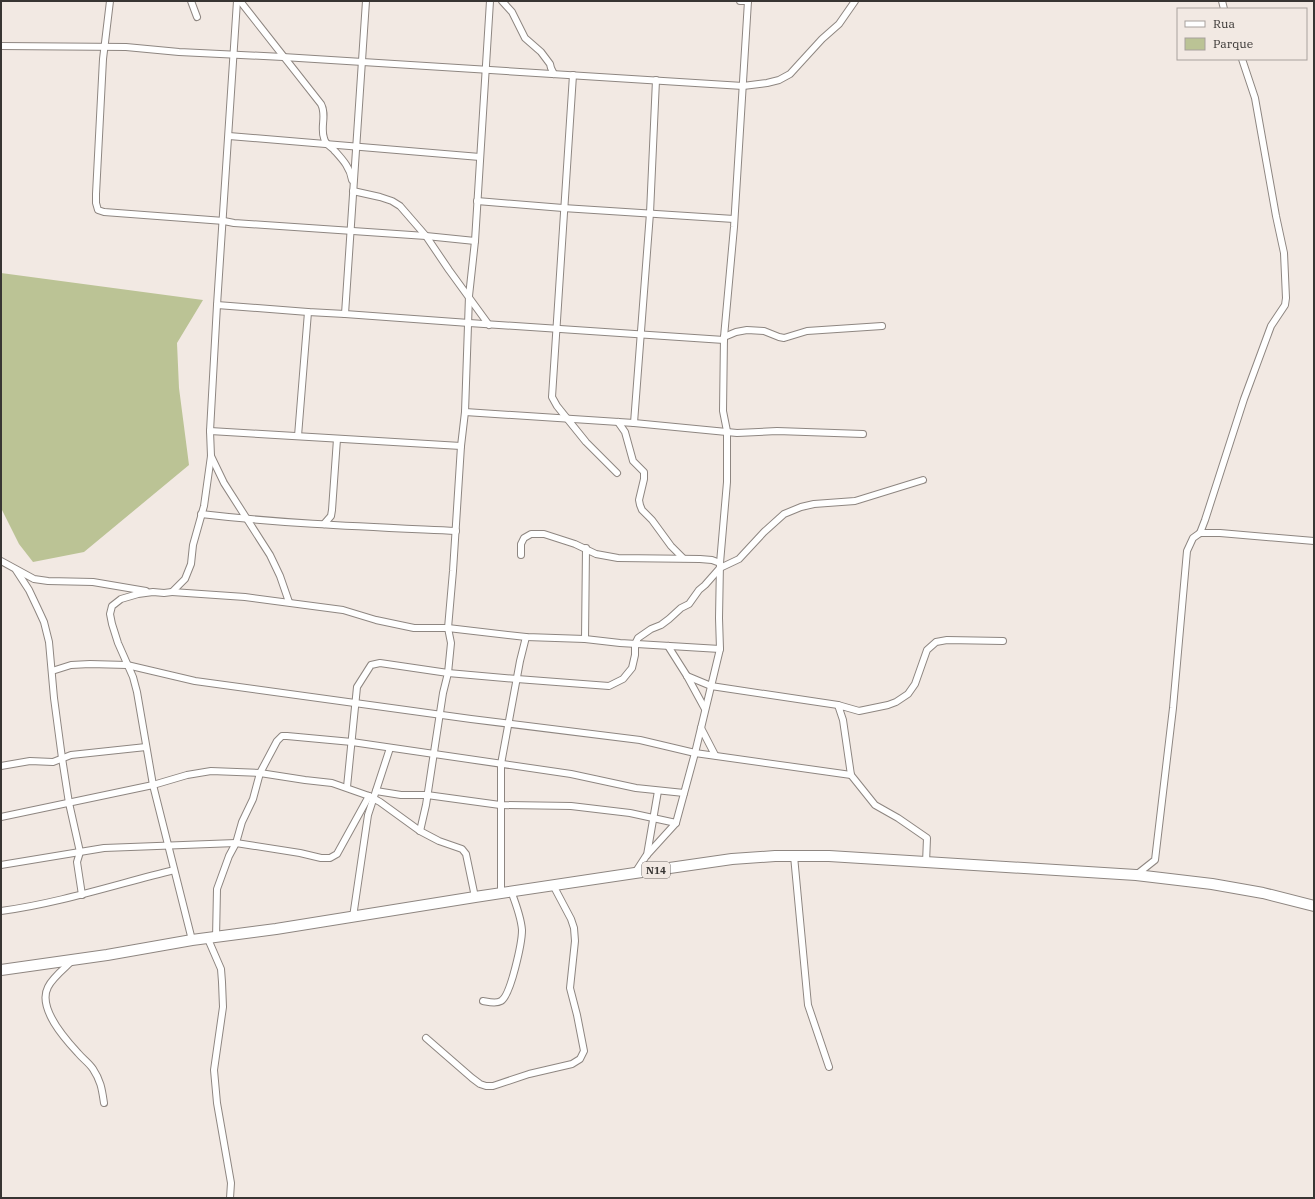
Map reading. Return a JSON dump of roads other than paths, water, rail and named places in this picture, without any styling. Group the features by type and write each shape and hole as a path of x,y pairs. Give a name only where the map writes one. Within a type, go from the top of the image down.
{"main road":[{"name":"N14","path":"1,970 506,892 732,859 829,856 1136,875 1212,884 1263,893 1314,906"}],"street":[{"path":"110,1 106,47 103,59 96,194 98,210 104,212 234,223 426,236 475,241"},
{"path":"191,1 197,17"},
{"path":"172,592 185,579 191,564 193,545 202,514 211,456 210,431 217,305 224,221 237,1"},
{"path":"240,1 324,109 324,139 347,164 351,174 353,188"},
{"path":"345,314 366,1"},
{"path":"420,831 448,673 450,643 448,628 461,446 465,412 469,296 475,241 490,1"},
{"path":"502,1 512,12 525,38 541,52 550,64 554,74"},
{"path":"635,873 646,856 676,823 695,753 720,649 720,566 722,532 726,503 727,431 723,411 724,339 734,219 748,1 740,1"},
{"path":"1,46 126,47 179,52 485,69 743,86 779,80 790,74 822,39 839,24 855,1"},
{"path":"1136,875 1155,860 1173,708 1187,551 1193,538 1200,533 1244,399 1271,326 1285,305 1286,298 1284,253 1255,98 1242,60"},
{"path":"573,75 563,208 552,397 557,406 586,442 617,473"},
{"path":"634,423 650,213 656,80"},
{"path":"229,136 480,157"},
{"path":"353,188 392,201 400,206 426,236 489,325"},
{"path":"477,201 734,219"},
{"path":"217,305 489,325 724,339 736,332 747,330 764,331 784,338 807,331 882,326"},
{"path":"298,436 308,312"},
{"path":"465,412 634,423 737,433 777,431 863,434"},
{"path":"618,422 625,432 634,461 644,472 644,479 639,500 642,510 652,520 671,546 683,558"},
{"path":"210,431 461,446"},
{"path":"324,524 328,521 332,510 337,439"},
{"path":"211,456 224,483 270,555 280,576 289,602"},
{"path":"347,787 357,687 371,665 380,663 448,673 609,686 623,679 632,668 635,655 635,644 638,638 665,622 681,608 689,604 720,566 739,559 764,532 784,514 801,507 814,504 855,501 923,480"},
{"path":"202,514 247,519 456,531"},
{"path":"1200,533 1220,533 1314,541"},
{"path":"521,555 521,544 524,538 531,534 544,534 586,548 596,554 618,558 683,558 712,560 720,566"},
{"path":"585,639 586,548"},
{"path":"1,561 34,579 48,581 93,582 153,592 245,597 289,602 343,610 376,620 414,628 448,628 526,637 585,639 635,644 720,649"},
{"path":"16,570 29,590 44,622 49,642 54,698 62,758 69,803 80,852 77,862 82,895"},
{"path":"153,592 121,599 112,606 110,614 112,624 133,677 154,785 192,940"},
{"path":"483,1001 496,1003 503,1000 519,955 522,932 519,916 506,892 500,805 501,764 526,637"},
{"path":"687,676 711,686 838,705 859,711 888,705 896,702 908,694 915,684 927,650 936,642 947,640 1003,641"},
{"path":"668,646 705,709"},
{"path":"52,671 71,665 127,665 196,681 440,715 640,740 695,753 851,775"},
{"path":"838,705 843,720 847,758 851,775 875,805 898,818 927,838 926,863"},
{"path":"701,728 715,755"},
{"path":"230,1198 232,1183 217,1103 214,1070 223,1007 220,969 212,938 217,889 236,843 242,822 253,799 260,773 277,741 282,736 352,742 571,774 636,788 684,793"},
{"path":"1,766 30,761 53,762 71,755 146,746"},
{"path":"1,865 104,848 236,843 330,858 337,854 376,791 390,748"},
{"path":"1,817 154,785 187,775 211,771 260,773 332,783 347,787 371,797 420,831 439,841 462,849 466,854 475,897"},
{"path":"376,791 401,795 427,795 500,805 571,806 630,813 676,823"},
{"path":"646,856 658,791"},
{"path":"353,916 371,797"},
{"path":"794,856 808,1005 829,1067"},
{"path":"1,911 24,908 82,895 127,881 174,870"},
{"path":"426,1038 472,1078 480,1084 486,1086 493,1086 529,1074 572,1064 580,1059 584,1051 570,988 575,941 574,928 571,919 553,885"},
{"path":"74,959 47,988 45,1000 55,1026 92,1067 101,1081 104,1103"}]}
